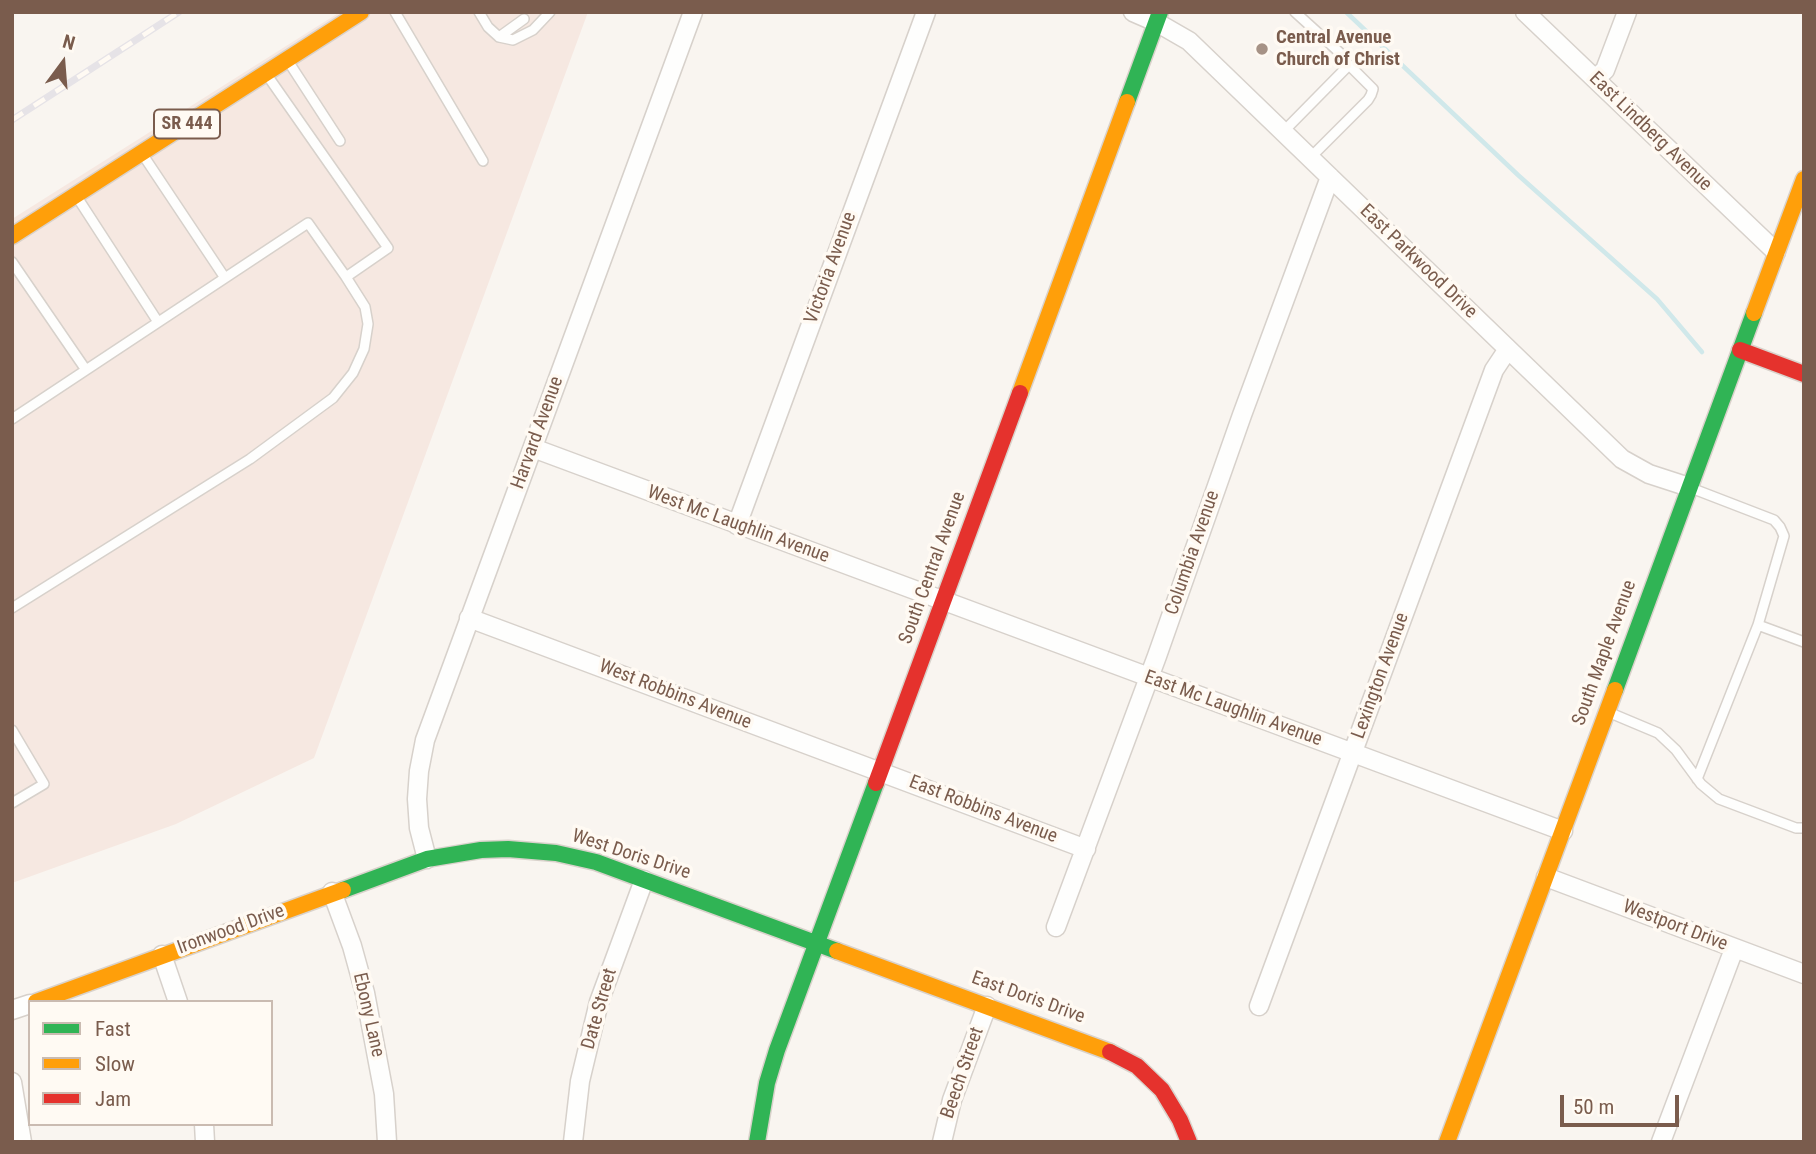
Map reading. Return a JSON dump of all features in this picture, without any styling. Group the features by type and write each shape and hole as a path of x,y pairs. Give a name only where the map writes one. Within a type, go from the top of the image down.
{"street":[{"name":"SR 444","path":"12,236 361,12"},
{"name":"Harvard Avenue","path":"427,859 419,828 417,799 419,771 430,724 693,12"},
{"name":"Victoria Avenue","path":"737,525 926,12"},
{"name":"East Parkwood Drive","path":"1133,12 1158,17 1189,41 1622,459 1649,474 1689,487"},
{"name":"East Lindberg Avenue","path":"1525,12 1776,252"},
{"path":"1595,79 1605,70 1627,12"},
{"name":"South Central Avenue","path":"757,1142 767,1083 777,1050 1158,17"},
{"name":"Columbia Avenue","path":"1056,927 1330,177"},
{"name":"South Maple Avenue","path":"1447,1142 1804,179"},
{"name":"Lexington Avenue","path":"1259,1006 1494,370 1508,349"},
{"path":"1740,351 1804,374"},
{"name":"West Mc Laughlin Avenue","path":"533,448 943,601"},
{"name":"East Mc Laughlin Avenue","path":"943,601 1563,831"},
{"name":"West Robbins Avenue","path":"469,618 880,771"},
{"name":"East Robbins Avenue","path":"880,771 1086,849"},
{"name":"West Doris Drive","path":"427,859 481,850 535,850 578,857 816,942"},
{"name":"Ironwood Drive","path":"41,1000 427,859"},
{"name":"Westport Drive","path":"1546,877 1804,974"},
{"name":"Date Street","path":"573,1142 580,1082 599,1002 644,880"},
{"name":"Ebony Lane","path":"332,892 352,946 374,1030 384,1094 387,1142"},
{"name":"East Doris Drive","path":"816,942 1101,1047 1136,1066 1156,1084 1172,1104 1189,1142"},
{"path":"1661,1142 1734,949"},
{"path":"162,956 177,1000"},
{"name":"Beech Street","path":"942,1142 952,1100 987,1006"},
{"path":"12,1082 22,1142"}],"lane":[{"path":"395,12 483,161"},
{"path":"479,12 488,27 499,37 513,40 533,30 550,12"},
{"path":"1295,12 1339,52 1373,89 1368,100 1310,158"},
{"path":"499,37 524,19"},
{"path":"287,60 340,141"},
{"path":"1283,133 1349,65"},
{"path":"266,73 388,248 346,277"},
{"path":"142,153 225,278"},
{"path":"76,196 158,323"},
{"path":"12,419 309,223 365,307 369,324 364,349 353,373 333,398 250,459 12,608"},
{"path":"12,262 86,370"},
{"path":"1689,487 1774,520 1784,536 1758,625 1697,779"},
{"path":"1758,625 1804,642"},
{"path":"1606,712 1658,733 1676,750 1697,779 1719,799 1796,828 1804,828"},
{"path":"12,730 44,784 12,803"}],"shaded area":[{"path":"340,12 588,12 314,758 176,824 12,883 12,219"}],"waterway":[{"path":"1346,12 1518,175 1657,299 1702,352"}],"railway":[{"path":"12,120 179,12"}],"traffic: fast":[{"path":"1127,102 1160,12"},
{"path":"1615,690 1754,313"},
{"path":"757,1142 767,1083 777,1050 876,783"},
{"path":"343,890 427,859 481,850 556,853 596,862 837,951"}],"traffic: slow":[{"path":"12,236 361,12"},
{"path":"1020,393 1127,102"},
{"path":"1754,313 1804,179"},
{"path":"1447,1142 1615,690"},
{"path":"41,1000 343,890"},
{"path":"837,951 1110,1052"}],"traffic: jam":[{"path":"1740,350 1804,374"},
{"path":"876,783 1020,393"},
{"path":"1110,1052 1137,1066 1162,1090 1180,1120 1189,1142"}],"place":[{"name":"Central Avenue Church of Christ","path":"1262,49"}]}
